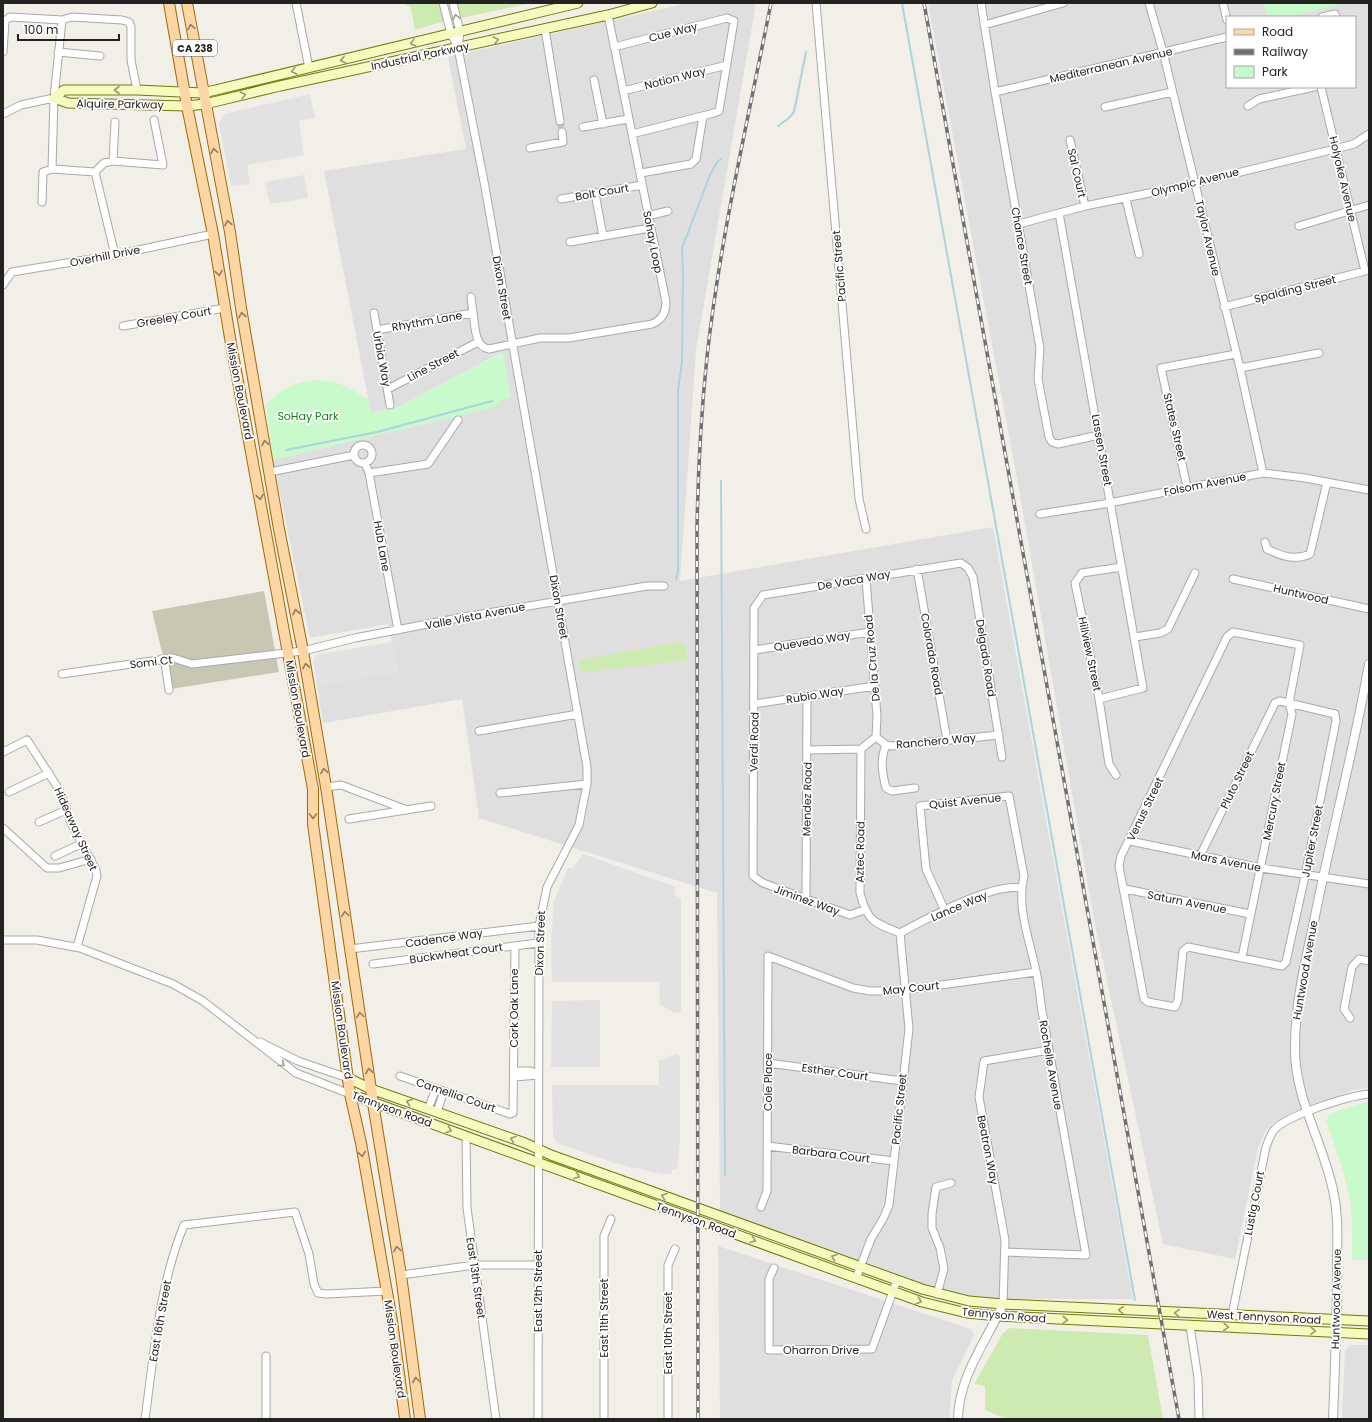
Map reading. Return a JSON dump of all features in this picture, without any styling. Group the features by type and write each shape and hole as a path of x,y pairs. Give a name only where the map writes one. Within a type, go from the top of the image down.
{"main road":[{"name":"Mission Boulevard","path":"169,3 184,93 213,234 225,308 313,789 313,824 350,1094 361,1143 386,1291 405,1419"},
{"name":"Mission Boulevard","path":"187,3 230,232 241,308 279,530 303,651 326,787 373,1103 401,1275 420,1419"},
{"name":"Industrial Parkway","path":"184,93 203,93 578,3"},
{"name":"Industrial Parkway","path":"187,106 205,104 280,86 545,29 608,15 652,3"},
{"name":"Alquire Parkway","path":"54,98 64,90 137,90 184,93"},
{"name":"Alquire Parkway","path":"54,98 68,103 187,106"},
{"name":"Tennyson Road","path":"348,1078 372,1089 937,1294 969,1302 1160,1312"},
{"name":"Tennyson Road","path":"350,1094 893,1292 952,1310 998,1316 1162,1325"},
{"name":"West Tennyson Road","path":"1160,1312 1369,1321"},
{"name":"West Tennyson Road","path":"1162,1325 1369,1334"}],"street":[{"path":"296,3 309,68"},
{"path":"443,3 455,33"},
{"path":"453,3 455,33"},
{"name":"Pacific Street","path":"816,3 859,499 866,529"},
{"name":"Chance Street","path":"981,3 994,92 1019,224 1040,348 1038,379 1049,437 1052,442 1058,444 1099,435"},
{"path":"984,25 1063,3"},
{"name":"Taylor Avenue","path":"1150,3 1240,368 1263,473"},
{"path":"1223,3 1226,16"},
{"name":"Sohay Loop","path":"512,344 540,338 569,338 657,322 664,312 666,305 608,15"},
{"path":"3,52 4,21 10,17 62,20 72,17 122,20 129,22 131,27 131,60 137,90"},
{"name":"Cue Way","path":"614,46 727,18 732,19 734,24 727,65"},
{"path":"52,168 54,98 62,20"},
{"path":"545,29 560,121"},
{"name":"Dixon Street","path":"455,33 486,192 587,760 587,784 580,825 547,887 539,926 538,1075 540,1163"},
{"name":"Mediterranean Avenue","path":"994,92 1226,37"},
{"path":"58,52 100,56"},
{"path":"632,134 717,112 720,108 727,65"},
{"name":"Notion Way","path":"623,91 727,65"},
{"path":"594,80 603,124"},
{"path":"1248,106 1259,99 1309,88"},
{"name":"Holyoke Avenue","path":"1321,88 1365,272"},
{"path":"1105,107 1172,92"},
{"name":"Alquire Parkway","path":"3,114 21,106 54,98"},
{"path":"641,174 691,164 694,162 696,159 703,116"},
{"path":"583,127 628,119"},
{"path":"95,172 104,163 113,161 163,165 154,120"},
{"path":"113,161 115,122"},
{"path":"530,148 563,142 562,132"},
{"name":"Olympic Avenue","path":"1019,224 1085,206 1126,199 1335,149 1354,144 1369,134"},
{"name":"Sal Court","path":"1070,140 1085,206"},
{"path":"42,202 43,172 52,168 95,172"},
{"path":"95,172 115,255"},
{"name":"Bolt Court","path":"561,199 642,185"},
{"path":"595,193 603,236"},
{"path":"1126,199 1139,254"},
{"path":"1299,226 1369,205"},
{"path":"647,216 668,211"},
{"name":"Lassen Street","path":"1059,213 1143,688 1099,699"},
{"path":"570,242 650,228"},
{"name":"Overhill Drive","path":"3,285 12,272 115,255 213,234"},
{"name":"Spalding Street","path":"1224,307 1365,272"},
{"path":"471,297 473,313"},
{"name":"Greeley Court","path":"123,326 225,308"},
{"name":"Urbia Way","path":"374,313 390,405"},
{"name":"Rhythm Lane","path":"377,330 473,313 478,342"},
{"path":"478,342 481,346 489,348 512,344"},
{"name":"Line Street","path":"388,389 478,342"},
{"path":"1240,368 1319,352"},
{"name":"States Street","path":"1188,487 1161,368 1236,354"},
{"path":"368,473 428,464 458,420"},
{"path":"363,444 369,446 372,451 372,456 369,461 365,463 359,462 354,455 355,450 359,445 363,444"},
{"path":"270,472 354,455"},
{"name":"Hub Lane","path":"365,463 398,630"},
{"name":"Folsom Avenue","path":"1040,514 1111,503 1263,473 1327,482 1369,490"},
{"path":"1265,542 1267,548 1278,554 1300,559 1310,554 1327,482"},
{"name":"De Vaca Way","path":"754,608 763,595 866,579 917,568 961,563"},
{"name":"Delgado Road","path":"961,563 968,568 973,577 1002,757"},
{"name":"Hillview Street","path":"1116,775 1109,764 1099,699 1075,583 1082,573 1122,567"},
{"name":"Colorado Road","path":"917,568 947,740"},
{"path":"1135,637 1160,633 1168,629 1195,573"},
{"name":"De la Cruz Road","path":"866,579 877,716 876,737"},
{"name":"Huntwood","path":"1233,579 1369,609"},
{"name":"Valle Vista Avenue","path":"288,653 303,651 355,638 558,601 647,586 664,586"},
{"name":"Verdi Road","path":"753,876 754,608"},
{"name":"Quevedo Way","path":"755,650 870,632"},
{"name":"Venus Street","path":"1242,957 1188,947 1183,951 1178,1000 1175,1007 1148,1002 1144,999 1125,890 1119,866 1121,856 1130,841 1227,637 1233,632 1300,645"},
{"name":"Mercury Street","path":"1242,957 1292,714 1289,703 1300,645"},
{"name":"Somi Ct","path":"62,674 161,659 173,658 192,664 288,653"},
{"path":"161,659 165,663 169,690"},
{"name":"Huntwood Avenue","path":"1332,1419 1337,1320 1338,1214 1327,1166 1307,1113 1297,1072 1294,1049 1296,1009 1323,877 1368,676 1369,664"},
{"name":"Rubio Way","path":"754,704 875,686"},
{"name":"Mendez Road","path":"806,900 808,750 807,697"},
{"name":"Pluto Street","path":"1200,856 1275,703 1280,701 1289,703"},
{"name":"Jupiter Street","path":"1242,957 1282,966 1286,962 1336,721 1335,714 1302,708 1289,703"},
{"path":"479,732 578,714"},
{"name":"Ranchero Way","path":"876,737 886,745 892,746 999,736"},
{"path":"808,750 861,749 876,737"},
{"name":"Hideaway Street","path":"3,752 27,740 60,792 66,810 96,870 97,876 77,947"},
{"path":"886,745 882,755 883,779 886,788 892,790 915,788"},
{"name":"Aztec Road","path":"861,749 860,893 864,910"},
{"path":"9,792 49,773"},
{"path":"500,793 587,784"},
{"path":"326,787 341,785 408,810"},
{"name":"Quist Avenue","path":"945,911 926,869 920,806 1010,796"},
{"name":"Rochelle Avenue","path":"1005,1252 1086,1255 1036,972 1024,917 1020,888 1024,876 1010,796"},
{"path":"349,819 432,806"},
{"path":"39,822 66,810"},
{"path":"3,828 47,868 59,868 91,859"},
{"name":"Mars Avenue","path":"1130,841 1305,876 1323,877 1369,884"},
{"path":"56,856 83,843"},
{"name":"Jiminez Way","path":"753,876 763,883 850,915 864,910"},
{"name":"Lance Way","path":"900,934 984,893 1015,887 1020,888"},
{"name":"Saturn Avenue","path":"1125,890 1250,914"},
{"path":"864,910 877,923 900,934"},
{"name":"Cadence Way","path":"350,949 539,926"},
{"name":"Pacific Street","path":"856,1278 871,1239 887,1212 894,1161 909,1029 900,934"},
{"name":"Tennyson Road","path":"3,940 37,940 77,947 186,990 253,1038 270,1054 296,1073 350,1094"},
{"name":"Buckwheat Court","path":"373,964 538,943"},
{"name":"Cork Oak Lane","path":"513,1113 515,946"},
{"name":"May Court","path":"768,956 853,988 870,991 906,990 1036,972"},
{"name":"Cole Place","path":"761,1207 767,1191 768,956"},
{"path":"1350,1018 1344,1009 1352,967 1359,959 1369,961"},
{"name":"Tennyson Road","path":"253,1038 298,1061 348,1078"},
{"name":"Beatron Way","path":"1003,1304 1005,1252 1003,1229 980,1108 980,1086 984,1061 1049,1050"},
{"name":"Esther Court","path":"768,1063 902,1081"},
{"path":"514,1074 531,1071 538,1075"},
{"name":"Camellia Court","path":"400,1076 510,1114 513,1113"},
{"path":"432,1110 436,1089"},
{"path":"432,1110 444,1092"},
{"name":"Lustig Court","path":"1232,1315 1266,1147 1274,1130 1292,1119 1323,1106 1369,1094"},
{"name":"East 13th Street","path":"466,1136 466,1199 496,1419"},
{"name":"Barbara Court","path":"767,1146 894,1161"},
{"name":"East 12th Street","path":"538,1419 540,1163"},
{"path":"937,1294 944,1269 940,1248 932,1228 932,1208 936,1187 950,1183"},
{"name":"East 16th Street","path":"145,1419 162,1300 177,1242 184,1225 295,1212 309,1254 314,1284 318,1293 327,1294 386,1291"},
{"name":"East 11th Street","path":"604,1419 604,1236 610,1219"},
{"name":"East 10th Street","path":"668,1419 668,1265 675,1249"},
{"path":"401,1275 475,1265 539,1265"},
{"name":"Oharron Drive","path":"774,1268 769,1279 769,1350 872,1350 897,1280"},
{"path":"958,1419 959,1404 964,1380 1003,1304"},
{"path":"1190,1326 1198,1374 1199,1419"},
{"path":"266,1356 266,1419"}],"shaded area":[{"path":"688,3 756,3 696,350 680,581 993,527 1133,1299 962,1299 720,1211 717,893 479,818 462,699 323,723 317,686 398,671 388,624 310,638 273,460 494,407 501,400 511,397 502,352 394,409 371,413 324,171 466,149 448,57"},
{"path":"928,3 1369,3 1369,1088 1354,1090 1291,1113 1273,1123 1265,1132 1258,1148 1235,1259 1163,1244 1094,919 1018,484"},
{"path":"310,94 315,118 299,121 304,155 247,165 250,184 231,186 219,124 224,114"},
{"path":"304,175 308,198 270,204 265,182"},
{"path":"363,477 365,477 390,612 387,612"},
{"path":"375,489 378,489 391,560 388,561"},
{"path":"264,591 279,672 171,689 152,611"},
{"path":"392,642 398,671 317,686 313,661 316,655"},
{"path":"583,854 676,887 674,894 681,899 681,1012 674,1013 660,1004 659,982 552,982 551,942 554,901 568,868 573,868"},
{"path":"600,1000 600,1067 551,1067 552,1001"},
{"path":"675,1054 680,1056 680,1141 677,1169 672,1169 672,1174 662,1174 614,1163 557,1143 553,1136 552,1085 659,1085 659,1060 664,1060"},
{"path":"718,1246 971,1329 974,1335 952,1381 949,1419 720,1419"},
{"path":"1351,1345 1369,1345 1369,1419 1342,1419 1345,1350"}],"green space":[{"path":"403,3 531,3 438,23 415,30 411,8"},
{"path":"1263,3 1345,3 1292,16 1267,16"},
{"name":"SoHay Park","path":"503,352 511,398 501,400 495,407 273,460 266,405 283,390 292,385 312,380 334,382 351,389 369,400 371,413 394,409"},
{"path":"679,642 687,647 687,660 581,673 579,660"},
{"path":"1369,1101 1369,1260 1352,1260 1352,1219 1349,1195 1342,1167 1326,1121 1329,1114"},
{"path":"1009,1328 1148,1335 1163,1419 1007,1419 985,1410 985,1386 974,1384 1003,1333"}],"waterway":[{"path":"902,3 1135,1300"},
{"path":"778,126 789,118 794,112 806,52"},
{"path":"676,579 678,572 678,392 682,360 682,248 710,175 717,162 721,159"},
{"path":"286,450 377,432 492,401"},
{"path":"721,481 725,1175"}],"tunnel":[{"path":"560,121 562,132"}],"railway":[{"path":"698,1419 697,529 700,443 707,357 719,268 735,179 771,3"},
{"path":"924,3 1179,1419"}]}
